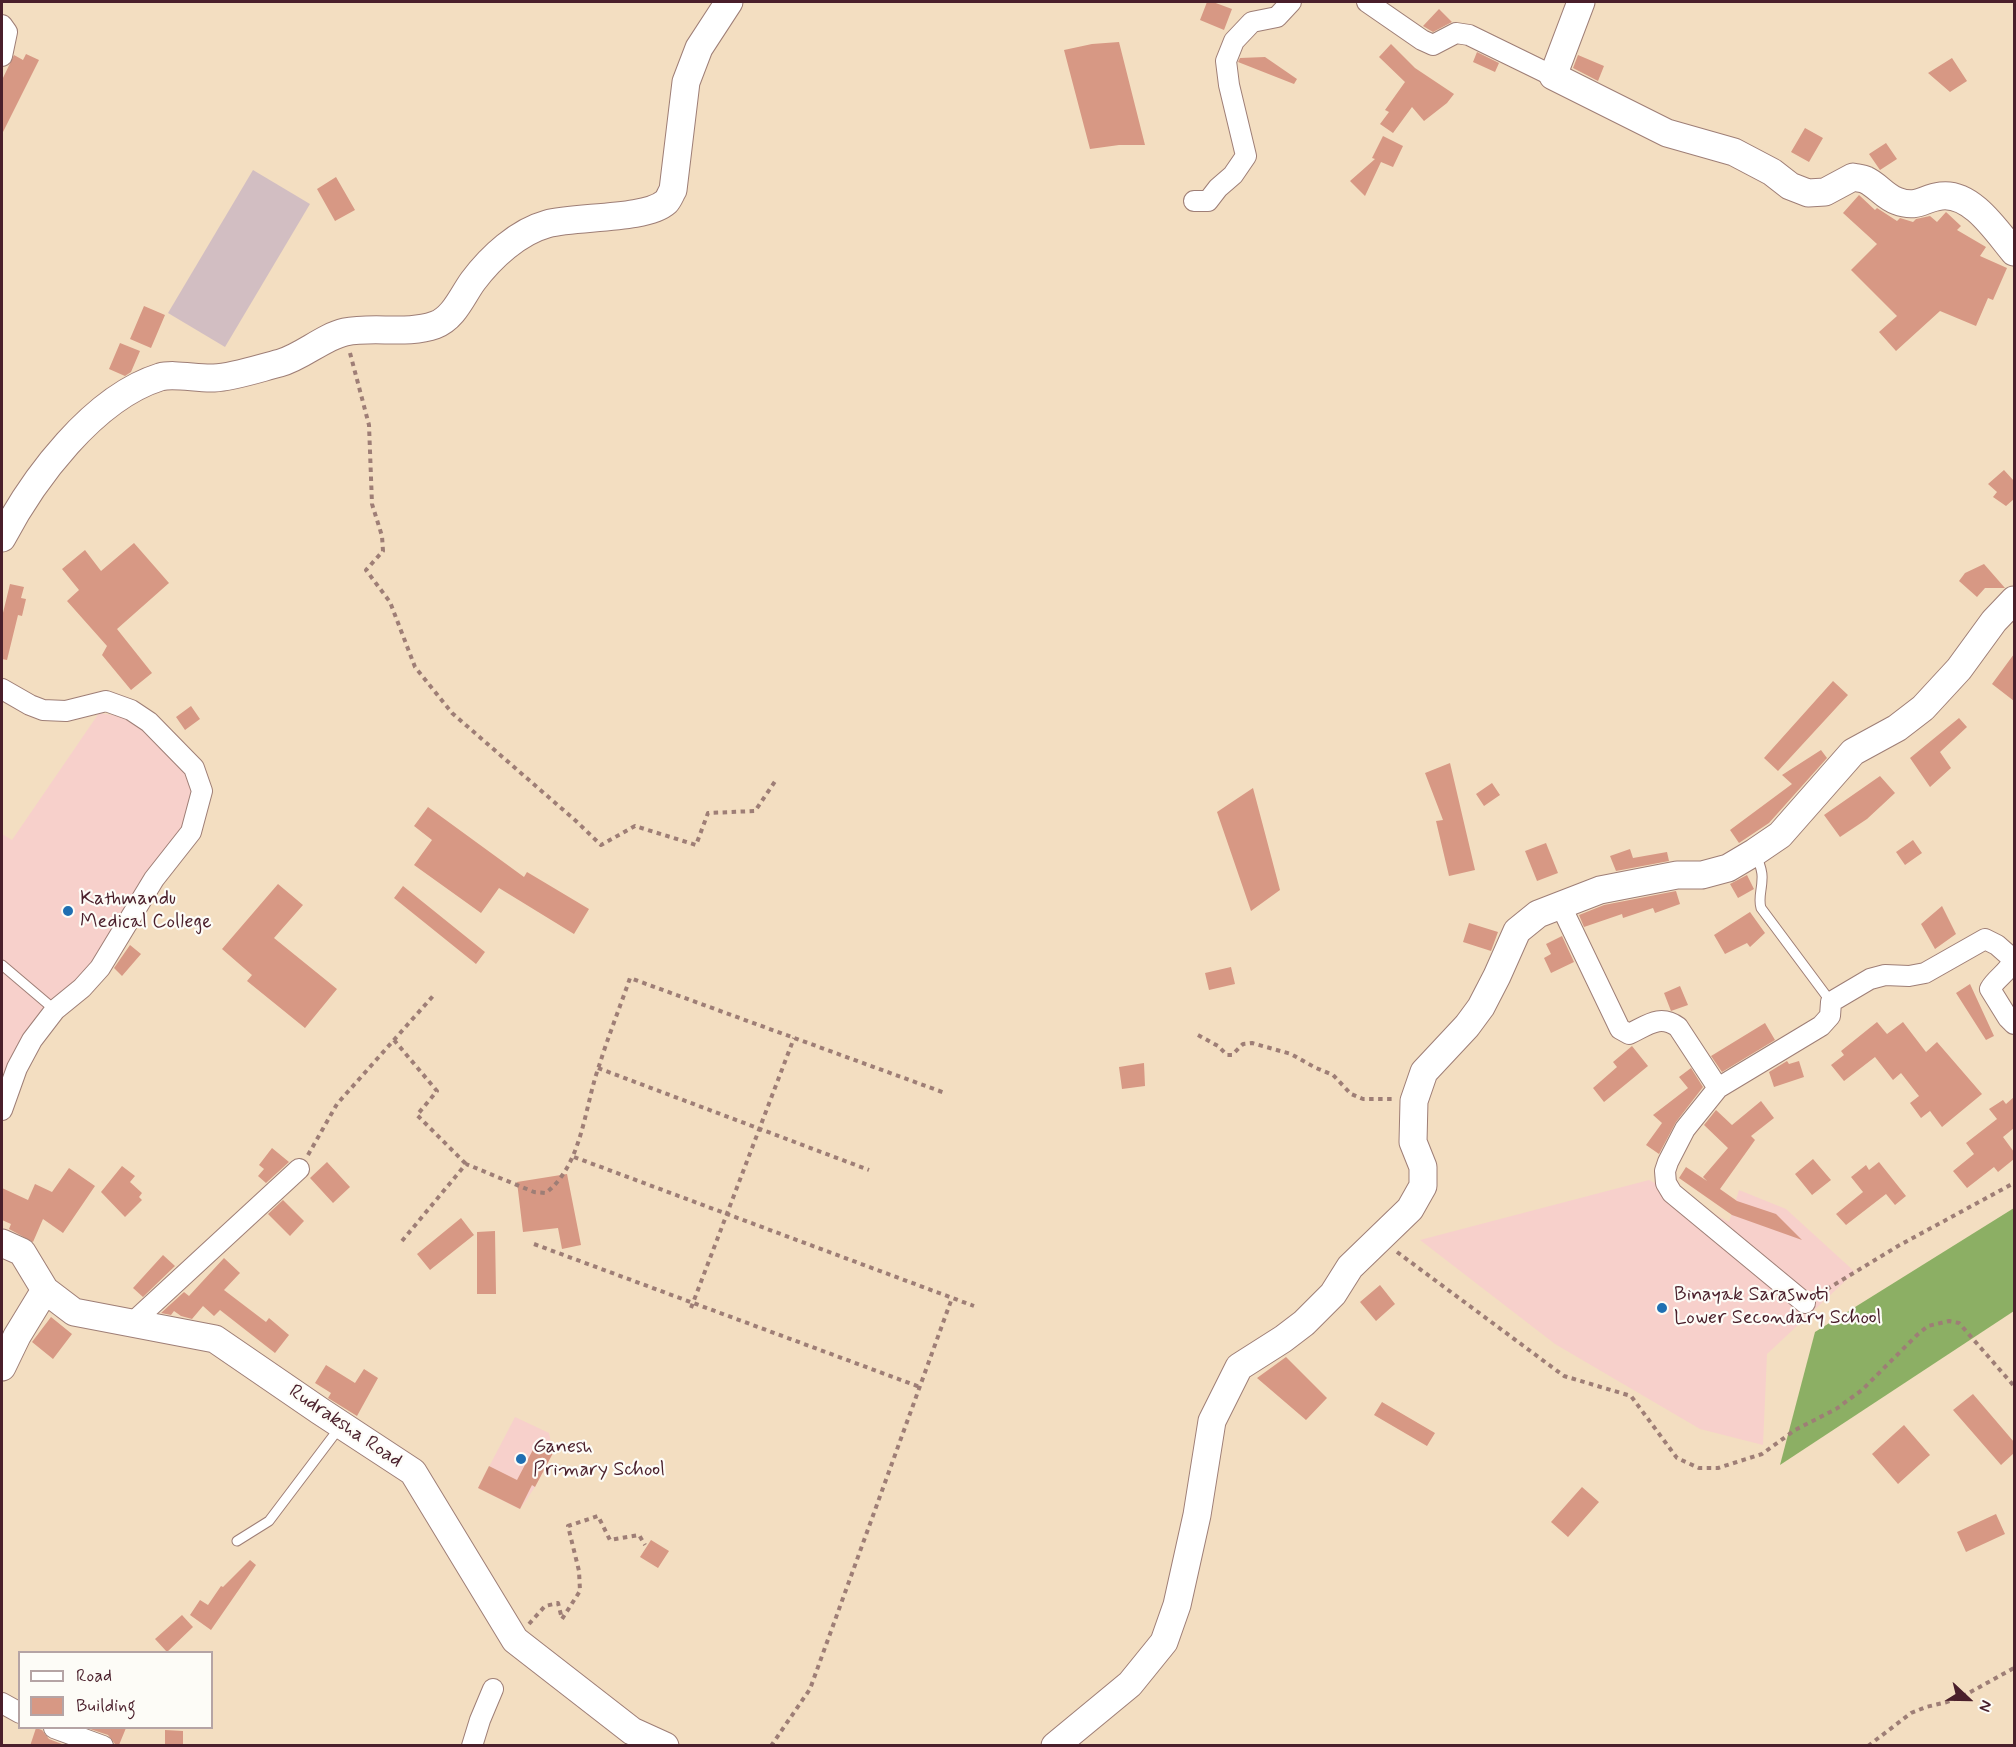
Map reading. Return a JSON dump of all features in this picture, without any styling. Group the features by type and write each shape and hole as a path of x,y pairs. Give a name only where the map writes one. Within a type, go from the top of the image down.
{"street":[{"path":"2,538 18,508 56,458 95,416 123,394 162,376 215,378 284,362 344,332 421,328 437,324 452,314 474,280 499,254 524,234 547,224 582,218 626,215 648,210 667,201 673,190 686,82 699,48 729,2"},
{"path":"1194,201 1208,201 1218,188 1233,175 1246,156 1238,115 1228,85 1226,61 1234,41 1252,22 1277,17 1291,2"},
{"path":"1367,2 1422,40 1433,45 1456,33 1469,35 1667,133 1734,152 1772,172 1790,186 1808,193 1825,192 1853,177 1866,180 1895,201 1915,205 1941,195 1956,197 1972,206 1986,219 2014,252"},
{"path":"1553,76 1581,2"},
{"path":"2,25 7,32 2,56"},
{"path":"1055,1746 1130,1684 1164,1642 1177,1605 1197,1515 1212,1421 1239,1367 1284,1339 1304,1323 1333,1294 1350,1267 1410,1209 1423,1186 1423,1167 1413,1142 1414,1101 1425,1072 1481,1007 1517,931 1538,914 1600,890 1677,875 1702,875 1728,868 1780,836 1852,752 1897,728 1923,708 1959,669 1994,621 2014,600"},
{"path":"2,689 43,710 66,711 106,701 131,710 149,722 194,768 202,791 191,832 154,879 100,968 82,988 55,1010 32,1040 17,1068 2,1110"},
{"path":"1560,904 1620,1029 1629,1034 1661,1019 1670,1022 1678,1027 1718,1088"},
{"path":"1805,1303 1672,1193 1666,1183 1665,1171 1685,1129 1718,1088 1821,1026 1830,1016 1830,1002 1870,979 1885,975 1909,976 1925,973 1985,939 1997,945 2014,960 2010,968 1993,983 1990,989 2014,1024"},
{"path":"132,1323 299,1169"},
{"path":"2,1243 22,1252 45,1290 17,1336 2,1367"},
{"name":"Rudraksha Road","path":"45,1290 74,1312 215,1339 413,1472 515,1640 632,1731 665,1746"},
{"path":"472,1746 493,1689"},
{"path":"2,1703 18,1712"},
{"path":"57,1729 103,1746"}],"lane":[{"path":"1755,852 1762,871 1763,881 1758,900 1761,908 1830,1002"},
{"path":"2,965 55,1010"},
{"path":"237,1542 269,1521 341,1425"}],"path":[{"path":"344,332 369,425 372,504 382,536 383,551 366,570 390,602 415,667 452,713 601,845 635,826 696,845 708,813 755,811 776,780"},
{"path":"394,1040 437,1091 417,1115 466,1164 534,1192 546,1193 556,1185 573,1157 598,1068 630,978 945,1093"},
{"path":"299,1169 337,1104 433,996"},
{"path":"1198,1035 1218,1046 1227,1055 1232,1055 1243,1044 1252,1043 1292,1054 1334,1075 1351,1094 1363,1099 1414,1101"},
{"path":"692,1306 794,1038"},
{"path":"598,1068 869,1170"},
{"path":"573,1157 974,1306"},
{"path":"402,1241 466,1164"},
{"path":"1805,1303 1898,1246 2014,1183"},
{"path":"1380,1239 1564,1376 1631,1396 1677,1458 1699,1468 1718,1468 1762,1454 1795,1430 1836,1409 1862,1390 1917,1335 1928,1326 1939,1322 1959,1323 2014,1386"},
{"path":"534,1244 692,1306 920,1387"},
{"path":"771,1746 810,1689 952,1298"},
{"path":"515,1640 545,1606 558,1602 562,1619 580,1591 579,1571 568,1526 598,1516 610,1540 639,1535 645,1545"},
{"path":"1868,1746 1911,1713 1967,1694 2014,1668"}],"shaded area":[{"path":"253,170 310,204 225,347 168,313"},
{"name":"Kathmandu Medical College","path":"99,713 126,717 149,732 202,791 191,832 115,944 55,1010 2,1110 2,834 12,840"},
{"name":"Binayak Saraswoti Lower Secondary School","path":"1649,1180 1729,1222 1739,1190 1786,1209 1855,1272 1767,1354 1763,1445 1700,1429 1555,1344 1420,1240"},
{"name":"Ganesh Primary School","path":"515,1417 549,1433 553,1453 520,1509 478,1488"}],"green space":[{"path":"2014,1208 2014,1311 1780,1465 1815,1332"}],"building":[{"path":"1207,2 1232,9 1224,30 1200,20"},
{"path":"1439,9 1452,22 1433,32 1423,26"},
{"path":"1119,42 1145,145 1119,145 1090,149 1064,50 1092,44"},
{"path":"1391,44 1415,68 1454,94 1447,103 1424,121 1412,107 1393,133 1380,124 1389,112 1385,110 1405,82 1379,57"},
{"path":"1477,52 1499,63 1495,72 1473,62"},
{"path":"26,54 39,60 2,134 2,80 14,55 23,60"},
{"path":"1578,55 1604,66 1598,81 1573,68"},
{"path":"1265,57 1297,79 1294,84 1238,62 1240,58"},
{"path":"1952,58 1967,81 1950,92 1928,73"},
{"path":"1805,128 1823,138 1809,162 1791,152"},
{"path":"1383,136 1403,146 1393,167 1381,162 1365,196 1350,181 1375,159 1372,158"},
{"path":"1886,143 1897,159 1880,170 1869,154"},
{"path":"336,177 355,210 335,221 317,189"},
{"path":"1859,195 1875,210 1877,208 1897,221 1900,218 1913,222 1916,219 1930,216 1937,222 1946,212 1961,226 1957,230 1986,247 1980,256 2007,268 1993,300 1988,298 1976,326 1940,311 1896,351 1879,332 1897,316 1851,270 1877,244 1843,213"},
{"path":"144,306 165,315 151,348 130,339"},
{"path":"120,343 140,351 131,372 125,376 109,369"},
{"path":"2004,470 2014,481 2014,499 2006,506 1993,497 1997,492 1988,484"},
{"path":"134,543 169,583 117,629 152,673 131,690 102,655 107,646 67,601 79,590 62,569 85,550 101,571"},
{"path":"1984,564 2005,588 1985,588 1977,597 1959,581 1965,573"},
{"path":"10,584 24,587 21,598 26,599 22,616 18,615 7,660 2,659 2,617"},
{"path":"2014,654 2014,701 1992,684"},
{"path":"1833,681 1848,695 1778,771 1764,758"},
{"path":"191,706 200,719 185,730 176,717"},
{"path":"1959,718 1967,727 1940,752 1951,768 1930,787 1910,758"},
{"path":"1821,750 1827,758 1769,823 1739,843 1730,830 1792,784 1782,775"},
{"path":"1450,763 1475,870 1449,876 1436,821 1443,820 1425,773"},
{"path":"1880,776 1895,793 1867,819 1840,837 1824,815"},
{"path":"1492,783 1500,795 1484,806 1476,794"},
{"path":"1253,788 1280,890 1251,911 1217,812"},
{"path":"428,807 524,877 527,872 589,909 574,934 499,888 481,913 414,865 432,840 414,826"},
{"path":"1913,840 1922,853 1905,865 1896,852"},
{"path":"1546,843 1558,873 1537,881 1525,851"},
{"path":"1630,849 1633,858 1667,852 1669,861 1616,871 1610,856"},
{"path":"1747,875 1754,889 1738,898 1730,884"},
{"path":"278,884 303,905 274,938 337,989 305,1028 247,981 252,975 222,949"},
{"path":"403,886 485,952 476,964 394,898"},
{"path":"1676,891 1680,904 1655,913 1653,908 1623,918 1622,914 1584,927 1579,915 1604,905"},
{"path":"1942,906 1956,934 1935,949 1921,924"},
{"path":"1750,912 1765,933 1750,947 1747,943 1725,954 1714,935"},
{"path":"1469,923 1498,932 1491,951 1463,942"},
{"path":"1562,936 1574,962 1551,973 1544,958 1551,954 1546,944"},
{"path":"130,945 141,954 122,976 114,968"},
{"path":"1231,967 1235,984 1209,990 1205,973"},
{"path":"1970,984 1994,1036 1986,1040 1956,993"},
{"path":"1680,986 1688,1005 1671,1011 1664,993"},
{"path":"1877,1022 1887,1034 1903,1022 1926,1052 1937,1042 1982,1094 1942,1127 1930,1111 1921,1118 1910,1103 1919,1096 1901,1073 1893,1080 1875,1057 1844,1081 1831,1065 1844,1055 1841,1051"},
{"path":"1765,1023 1775,1040 1722,1072 1711,1056"},
{"path":"1632,1046 1648,1066 1604,1102 1593,1088 1617,1067 1613,1062"},
{"path":"1787,1061 1789,1064 1799,1061 1804,1077 1774,1087 1769,1072"},
{"path":"1144,1063 1145,1086 1122,1089 1119,1067"},
{"path":"1691,1068 1703,1087 1676,1122 1659,1154 1646,1145 1662,1123 1653,1115 1688,1088 1679,1077"},
{"path":"2014,1097 2014,1128 2003,1137 2014,1152 2014,1159 1998,1172 1994,1167 1967,1188 1953,1171 1974,1154 1966,1143 1997,1119 1989,1109 2003,1100 2006,1104"},
{"path":"1761,1101 1774,1118 1751,1136 1755,1140 1720,1189 1737,1201 1776,1214 1802,1240 1732,1215 1679,1178 1686,1167 1707,1181 1703,1177 1728,1148 1704,1125 1716,1110 1732,1125"},
{"path":"272,1148 289,1162 266,1183 258,1176 264,1169 259,1165"},
{"path":"1813,1159 1831,1180 1812,1195 1795,1174"},
{"path":"327,1162 350,1187 333,1203 310,1178"},
{"path":"1879,1162 1906,1196 1895,1205 1886,1194 1846,1225 1836,1214 1863,1192 1851,1177 1866,1165 1869,1170"},
{"path":"122,1166 135,1176 130,1182 142,1193 139,1197 142,1200 125,1217 101,1192"},
{"path":"69,1168 95,1186 63,1233 43,1219 33,1242 9,1229 11,1224 2,1220 2,1188 28,1200 35,1184 52,1192"},
{"path":"567,1174 581,1245 562,1249 558,1228 523,1232 517,1182"},
{"path":"283,1200 304,1221 290,1236 268,1214"},
{"path":"461,1218 474,1235 430,1270 417,1254"},
{"path":"495,1231 496,1294 477,1294 477,1232"},
{"path":"163,1255 175,1266 143,1297 133,1288"},
{"path":"224,1258 240,1273 224,1290 266,1322 269,1318 289,1335 275,1353 220,1310 214,1316 203,1306 192,1319 174,1311 171,1315 161,1313 184,1292 189,1296"},
{"path":"1380,1285 1395,1304 1376,1321 1360,1302"},
{"path":"51,1317 72,1334 53,1359 32,1342"},
{"path":"1286,1357 1327,1398 1306,1420 1257,1378"},
{"path":"326,1365 355,1383 364,1369 378,1378 357,1416 328,1398 331,1393 315,1383"},
{"path":"1973,1394 2014,1442 2014,1453 2001,1465 1953,1410"},
{"path":"1382,1402 1435,1433 1427,1446 1374,1415"},
{"path":"1904,1425 1930,1455 1898,1484 1872,1454"},
{"path":"536,1444 553,1453 535,1487 532,1485 520,1509 478,1488 489,1466 517,1480"},
{"path":"1582,1487 1599,1502 1568,1537 1551,1522"},
{"path":"1996,1514 2005,1534 1966,1552 1957,1532"},
{"path":"651,1540 669,1551 658,1568 640,1557"},
{"path":"250,1560 256,1565 211,1630 190,1615 200,1600 208,1605 221,1586 223,1587"},
{"path":"182,1615 193,1627 168,1651 155,1639"},
{"path":"36,1729 39,1729 49,1739 67,1746 30,1746"},
{"path":"90,1729 126,1729 119,1745 115,1744 108,1735"},
{"path":"165,1730 183,1731 183,1746 165,1746"}],"place":[{"name":"Kathmandu Medical College","path":"68,911"},
{"name":"Binayak Saraswoti Lower Secondary School","path":"1662,1308"},
{"name":"Ganesh Primary School","path":"521,1459"}]}
